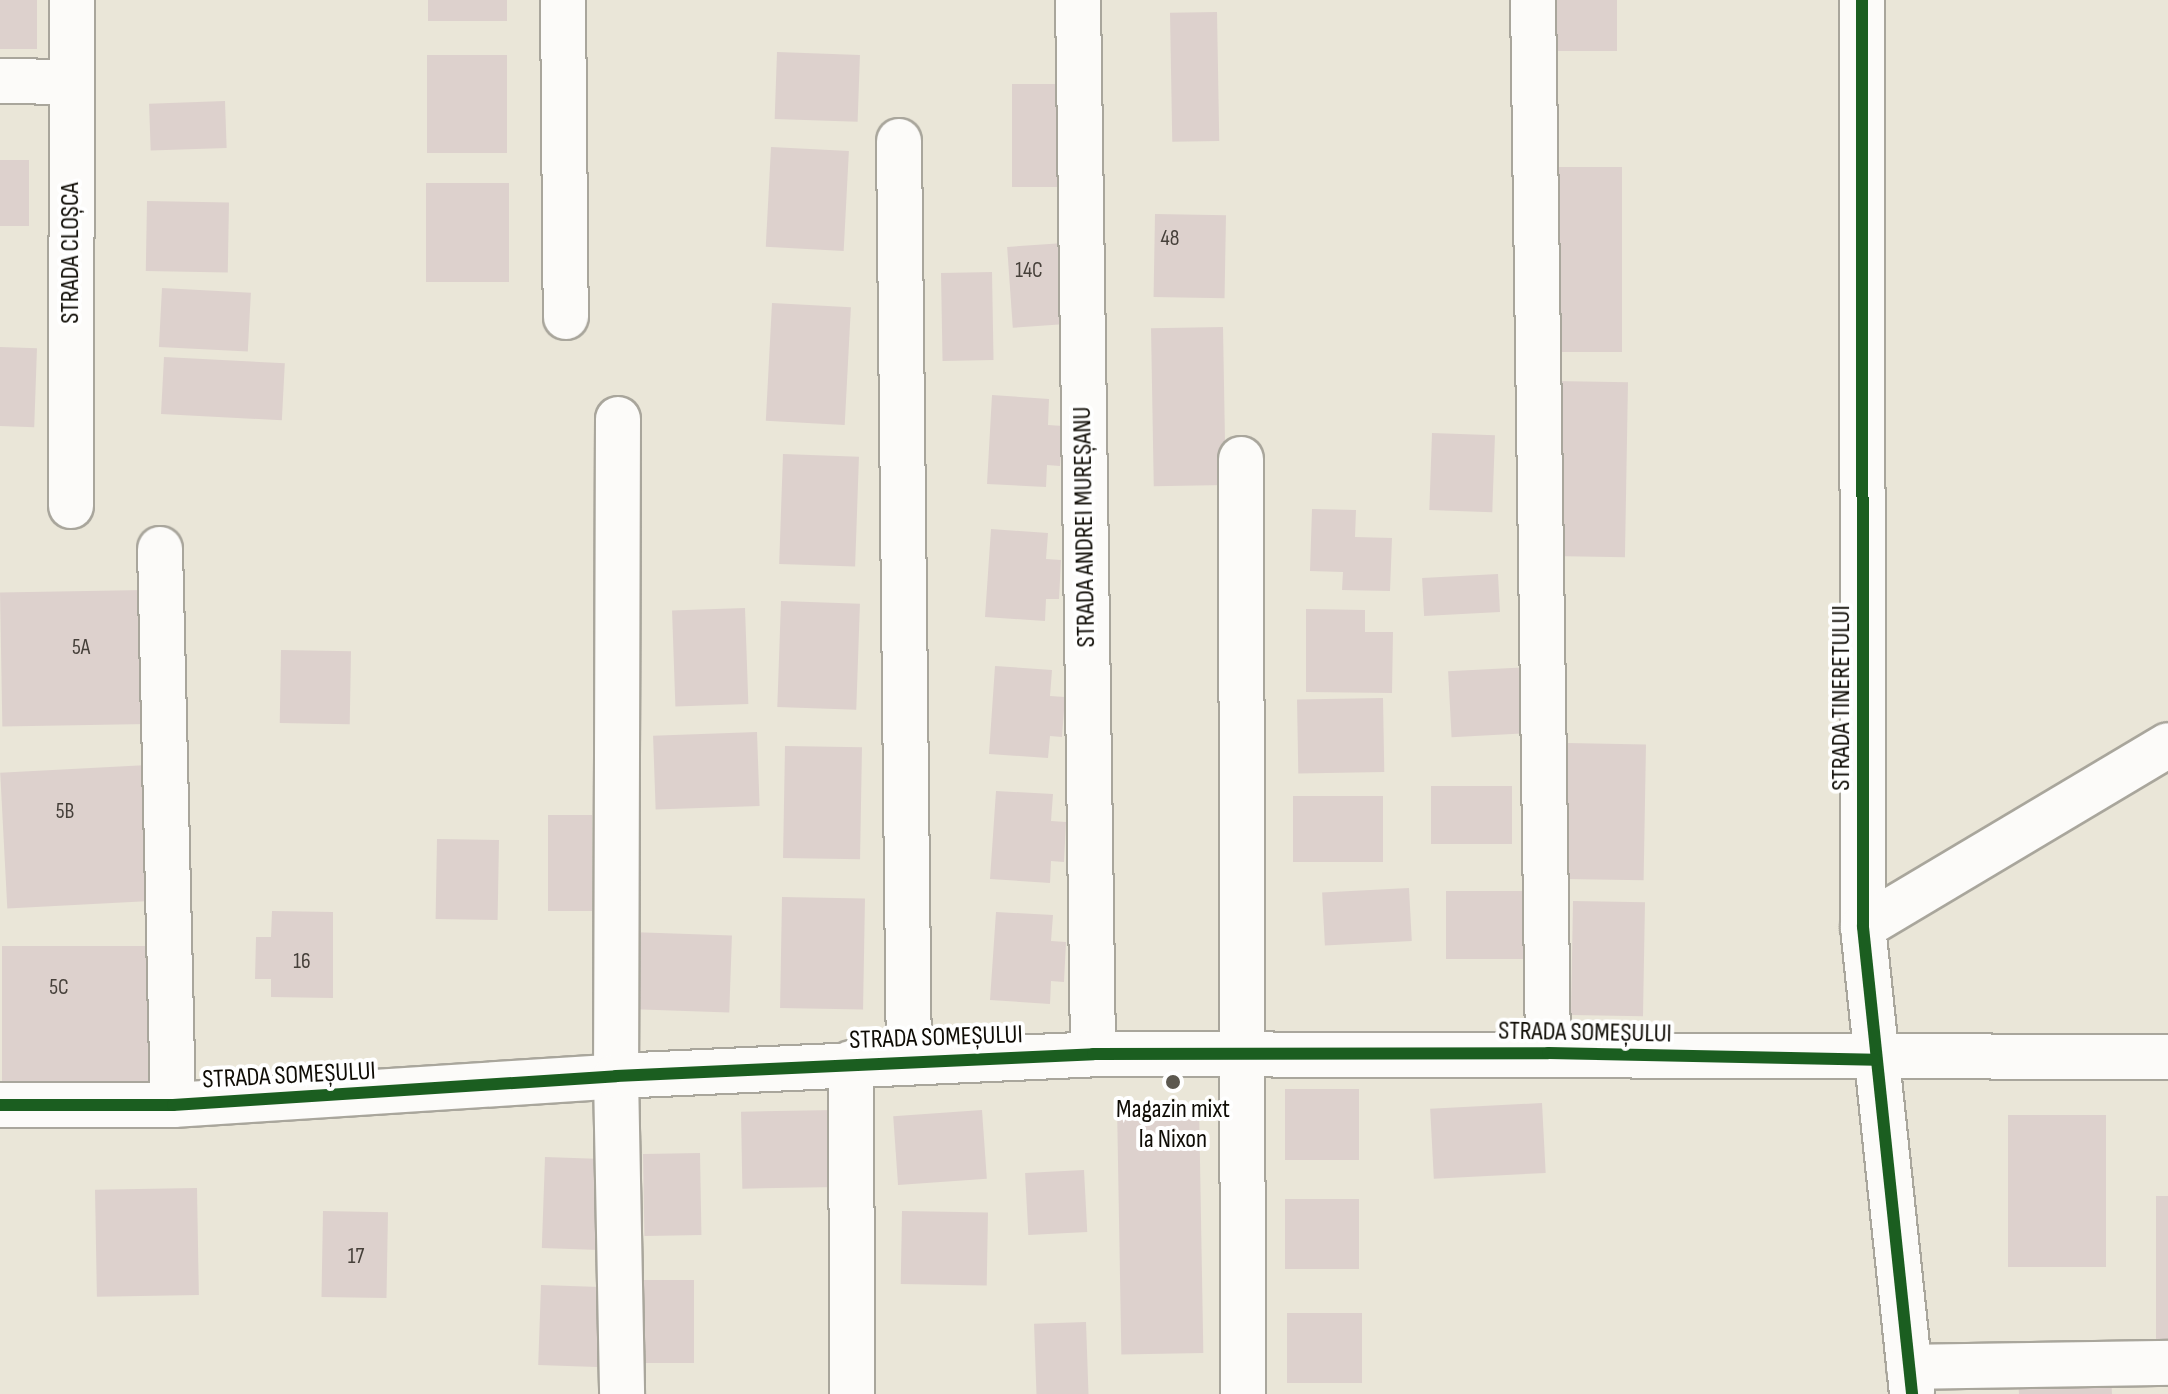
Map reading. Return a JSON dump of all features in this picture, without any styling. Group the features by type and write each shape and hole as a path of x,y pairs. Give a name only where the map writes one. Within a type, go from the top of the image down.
{"street":[{"name":"STRADA CLOȘCA","path":"71,506 72,0"},
{"path":"563,0 566,317"},
{"name":"STRADA ANDREI MUREȘANU","path":"1078,0 1093,1054"},
{"path":"1533,0 1548,1053"},
{"name":"STRADA TINERETULUI","path":"1862,0 1863,927 1911,1380"},
{"path":"0,81 71,82"},
{"path":"899,141 909,1060"},
{"path":"618,419 616,1076 622,1394"},
{"path":"1241,459 1239,1055 1243,1394"},
{"path":"160,549 173,1105"},
{"path":"1863,927 2168,745"},
{"name":"STRADA SOMEȘULUI","path":"0,1105 173,1105 616,1076 909,1060 1093,1054 1548,1053 1875,1060 2168,1057"},
{"path":"851,1063 852,1394"},
{"path":"1911,1380 2168,1363"}],"building":[{"path":"0,0 37,0 37,49 0,49"},
{"path":"428,0 507,0 507,21 428,21"},
{"path":"1556,0 1617,0 1617,51 1556,51"},
{"path":"1217,12 1219,141 1172,142 1170,13"},
{"path":"777,52 860,55 858,122 775,119"},
{"path":"427,55 507,55 507,153 427,153"},
{"path":"1012,84 1065,84 1065,187 1012,187"},
{"path":"225,101 227,148 151,151 149,104"},
{"path":"771,147 849,151 844,251 766,247"},
{"path":"0,160 29,160 29,226 0,226"},
{"path":"1551,167 1622,167 1622,352 1551,352"},
{"path":"426,183 509,183 509,282 426,282"},
{"path":"147,201 229,202 228,272 146,271"},
{"path":"1155,214 1226,215 1225,298 1154,297"},
{"path":"1064,243 1070,324 1013,328 1007,247"},
{"path":"992,272 994,360 943,361 941,273"},
{"path":"162,288 251,293 248,352 159,347"},
{"path":"772,303 851,307 845,425 766,421"},
{"path":"1223,327 1226,485 1154,486 1151,328"},
{"path":"0,347 37,348 34,427 0,426"},
{"path":"164,357 285,363 282,420 161,414"},
{"path":"1554,381 1628,382 1625,557 1551,556"},
{"path":"992,395 1049,399 1048,425 1063,426 1060,466 1047,465 1046,487 987,484"},
{"path":"1432,433 1495,435 1492,512 1429,510"},
{"path":"783,454 859,457 855,567 779,564"},
{"path":"1312,509 1356,510 1355,537 1392,538 1390,591 1342,590 1343,572 1310,571"},
{"path":"991,529 1048,533 1046,559 1061,560 1059,599 1046,599 1045,621 985,617"},
{"path":"1498,574 1500,612 1424,616 1422,578"},
{"path":"145,590 147,724 2,727 0,593"},
{"path":"781,601 860,604 856,710 777,707"},
{"path":"745,608 748,704 675,706 672,611"},
{"path":"1306,609 1365,610 1365,632 1393,632 1392,693 1306,692"},
{"path":"281,650 351,651 350,724 280,723"},
{"path":"995,666 1052,670 1050,696 1065,697 1062,737 1050,736 1048,758 989,754"},
{"path":"1529,667 1532,733 1452,737 1448,671"},
{"path":"1383,698 1384,772 1298,773 1297,700"},
{"path":"757,732 760,806 656,810 653,736"},
{"path":"1567,743 1646,744 1644,880 1565,879"},
{"path":"785,746 862,747 860,859 783,858"},
{"path":"148,765 155,901 7,909 0,773"},
{"path":"1431,786 1512,786 1512,844 1431,844"},
{"path":"996,791 1053,794 1051,821 1066,822 1064,862 1051,861 1050,883 990,879"},
{"path":"1293,796 1383,796 1383,862 1293,862"},
{"path":"548,815 592,815 592,911 548,911"},
{"path":"437,839 499,840 498,920 436,919"},
{"path":"1409,888 1412,941 1325,945 1322,893"},
{"path":"1446,891 1527,891 1527,959 1446,959"},
{"path":"782,897 865,898 863,1009 780,1008"},
{"path":"1573,901 1645,902 1643,1016 1571,1015"},
{"path":"272,911 333,912 333,998 271,997 271,979 255,979 256,937 271,937"},
{"path":"996,912 1053,915 1051,941 1066,942 1064,982 1051,981 1050,1004 990,1000"},
{"path":"630,932 732,936 729,1013 627,1009"},
{"path":"2,946 153,946 153,1083 2,1083"},
{"path":"1285,1089 1359,1089 1359,1160 1285,1160"},
{"path":"1542,1103 1546,1173 1434,1179 1430,1109"},
{"path":"1199,1104 1203,1353 1121,1354 1117,1105"},
{"path":"836,1110 837,1187 742,1189 741,1112"},
{"path":"982,1110 987,1179 898,1185 893,1116"},
{"path":"2008,1115 2106,1115 2106,1267 2008,1267"},
{"path":"700,1153 701,1235 644,1236 643,1154"},
{"path":"545,1157 603,1159 600,1250 542,1248"},
{"path":"1084,1170 1087,1232 1028,1235 1025,1173"},
{"path":"197,1188 199,1295 97,1297 95,1190"},
{"path":"2156,1196 2168,1196 2168,1350 2156,1350"},
{"path":"1285,1199 1359,1199 1359,1269 1285,1269"},
{"path":"323,1211 388,1212 386,1298 321,1297"},
{"path":"902,1211 988,1213 987,1285 901,1284"},
{"path":"639,1280 694,1280 694,1363 639,1363"},
{"path":"541,1285 600,1287 597,1367 538,1365"},
{"path":"1287,1313 1362,1313 1362,1383 1287,1383"},
{"path":"1086,1322 1089,1394 1036,1394 1034,1324"},
{"path":"2111,1375 2112,1394 2019,1394 2018,1378"}],"cycle path":[{"path":"1862,0 1863,927 1912,1394"},
{"path":"0,1105 173,1105 616,1076 1093,1054 1548,1053 1875,1060"}],"place":[{"name":"Magazin mixt la Nixon","path":"1173,1082"}]}
